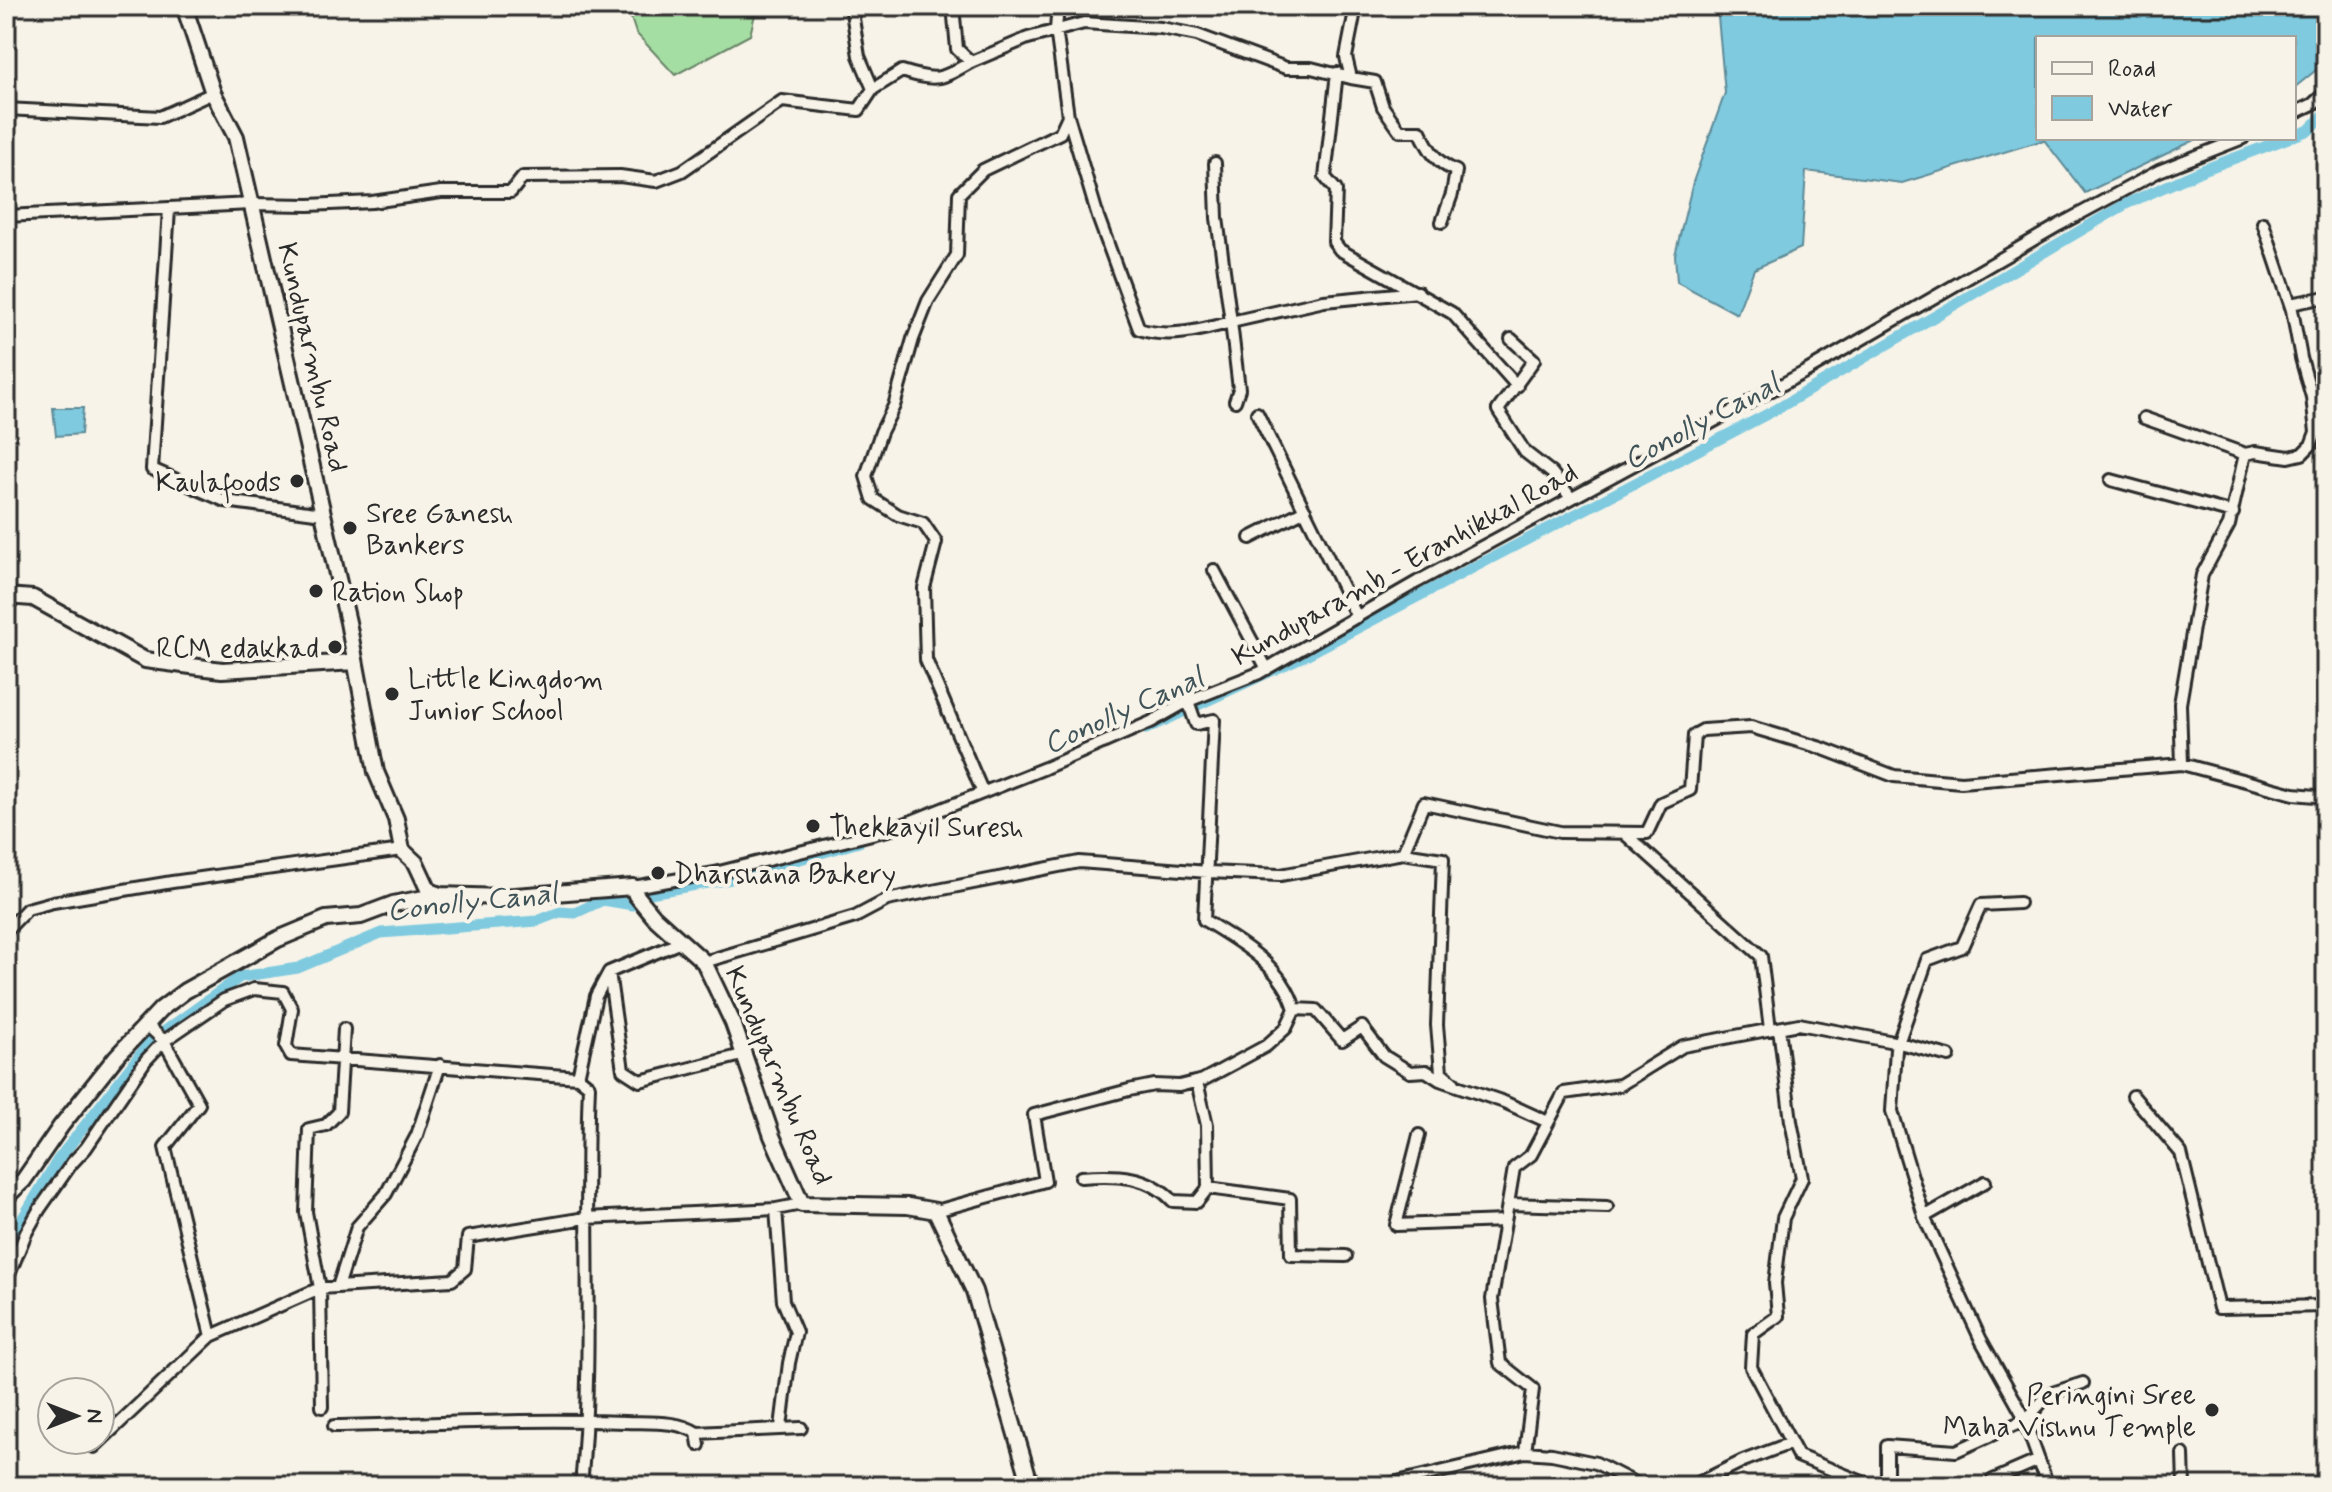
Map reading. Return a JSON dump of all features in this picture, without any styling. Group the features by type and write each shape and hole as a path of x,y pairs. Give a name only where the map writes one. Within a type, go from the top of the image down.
{"main road":[{"name":"Kunduparmbu Road","path":"184,6 213,93 236,137 323,514 376,772 396,819 402,850 416,863 429,891 440,895"},
{"path":"6,596 33,598 145,660 222,670 355,662"},
{"path":"6,1197 23,1181 61,1126 146,1024 185,991 278,939 326,919 361,916 393,904 440,895 638,896"},
{"name":"Kunduparmbu Road","path":"638,896 661,925 704,962 746,1054 772,1136 802,1204 908,1206 936,1211"},
{"path":"936,1211 974,1291 1031,1486"}],"street":[{"path":"851,6 859,56 873,89"},
{"path":"953,6 957,49 971,62"},
{"path":"1058,6 1056,29 1068,116 1098,217 1139,329 1150,333 1201,331 1324,301 1418,292"},
{"path":"1351,78 1346,57 1356,6"},
{"path":"6,216 251,204 340,204 441,192 511,192 523,177 620,176 656,181 682,171 782,101 859,110 873,89 902,71 928,79 946,77 1006,46 1084,23 1161,28 1220,41 1286,68 1311,68 1375,82 1383,107 1400,131 1420,131 1431,154 1445,167 1456,171 1442,222"},
{"path":"1337,73 1325,177 1336,190 1334,242 1340,250 1452,313 1517,386"},
{"path":"2296,112 2313,104 2326,92"},
{"path":"6,109 160,117 213,93"},
{"path":"983,793 926,660 924,588 936,542 923,523 898,515 873,499 866,476 881,432 894,406 913,339 928,301 957,255 959,194 983,170 1060,133 1068,116"},
{"name":"Kunduparamb - Eranhikkal Road","path":"638,896 715,873 892,829 1127,733 1188,702 1267,669 1571,498 1805,372 2159,171 2238,140"},
{"path":"1215,163 1217,218 1239,389 1235,401"},
{"path":"169,209 152,469 225,501 323,514"},
{"path":"2144,418 2245,454 2255,452 2289,457 2302,454 2311,445 2316,432 2312,397 2290,304 2263,223"},
{"path":"2290,304 2326,297"},
{"path":"1511,339 1534,360 1498,410 1525,452 1552,473 1571,498"},
{"path":"1257,413 1357,617"},
{"path":"2182,764 2180,704 2202,575 2229,525 2245,454"},
{"path":"2111,480 2233,513"},
{"path":"1250,538 1305,510"},
{"path":"1214,570 1267,669"},
{"path":"936,1211 1045,1181 1034,1115 1129,1090 1197,1082 1266,1046 1286,1028 1295,1009 1291,997 1258,953 1204,920 1214,720 1196,724 1188,702"},
{"path":"1403,853 1424,803 1560,832 1647,833 1661,803 1690,790 1694,735 1703,730 1751,727 1821,748 1894,776 1961,782 2182,764 2294,794 2326,797"},
{"path":"1624,833 1761,956 1802,1178 1783,1218 1775,1283 1778,1316 1753,1334 1751,1367 1798,1456 1872,1486"},
{"path":"6,931 27,909 53,902 402,850"},
{"path":"704,962 855,917 887,900 1079,862 1280,875 1403,853 1443,859 1437,1025 1441,1072 1455,1084"},
{"path":"2019,903 1981,905 1962,947 1927,960 1899,1043 1892,1111 1924,1217 1981,1340 2025,1420 2048,1486"},
{"path":"578,1077 596,996 609,972 681,942"},
{"path":"609,972 623,1070 631,1076 640,1081 746,1054"},
{"path":"6,1282 39,1210 146,1060 164,1041 224,1000 254,989 283,992 292,1009 286,1046 291,1055 578,1077 589,1086 587,1420 581,1486"},
{"path":"1295,1009 1316,1010 1342,1040 1362,1027 1384,1056 1410,1072 1426,1071 1440,1080 1504,1102 1548,1122"},
{"path":"146,1024 164,1041 199,1104 165,1147 211,1336"},
{"path":"1525,1452 1533,1389 1500,1363 1492,1299 1514,1168 1531,1155 1564,1093 1620,1085 1683,1046 1799,1024 1949,1056"},
{"path":"322,1407 320,1288 306,1212 309,1129 326,1125 339,1112 344,1029"},
{"path":"338,1287 357,1227 386,1194 417,1135 440,1065"},
{"path":"1081,1177 1130,1177 1160,1188 1173,1201 1197,1202 1208,1188 1207,1125 1197,1082"},
{"path":"2133,1096 2181,1153 2219,1308 2326,1306"},
{"path":"1419,1135 1396,1225 1505,1221"},
{"path":"1924,1217 1985,1182"},
{"path":"1208,1188 1290,1199 1291,1255 1346,1256"},
{"path":"116,1426 211,1336 320,1288 452,1280 465,1269 468,1237 586,1218 776,1209 802,1204"},
{"path":"1508,1204 1607,1207"},
{"path":"776,1209 783,1301 796,1332 781,1427"},
{"path":"1887,1486 1887,1446 1956,1451 2025,1420 2049,1394 2083,1383"},
{"path":"334,1426 587,1420 688,1426 697,1433 801,1428"},
{"path":"697,1433 699,1445"},
{"path":"1692,1486 1743,1461 1791,1443"},
{"path":"1380,1486 1525,1452 1596,1463 1641,1486"},
{"path":"2183,1454 2184,1486"},
{"path":"1994,1486 1993,1480 2039,1460"}],"green space":[{"path":"627,6 757,6 750,35 675,75 636,33"}],"water":[{"path":"1717,6 2326,6 2326,62 2296,86 2296,36 2036,36 2036,140 2044,140 1902,183 1806,171 1801,248 1754,269 1737,314 1677,282 1675,255 1693,182 1725,93"},
{"path":"2044,140 2195,140 2085,193"},
{"path":"53,408 83,408 81,434 56,436"}],"waterway":[{"name":"Conolly Canal","path":"2296,135 2309,130 2326,113"},
{"name":"Conolly Canal","path":"1146,729 1308,654 1777,409 2126,204 2283,140"},
{"name":"Conolly Canal","path":"6,1246 57,1161 151,1041 240,977 298,968 381,933 537,921 560,912 575,913 603,900 633,905 644,894 731,879 859,842"}],"place":[{"name":"Kaulafoods","path":"297,481"},
{"name":"Sree Ganesh Bankers","path":"350,528"},
{"name":"Ration Shop","path":"316,591"},
{"name":"RCM edakkad","path":"335,647"},
{"name":"Little Kingdom Junior School","path":"392,694"},
{"name":"Thekkayil Suresh","path":"813,826"},
{"name":"Dharshana Bakery","path":"658,873"},
{"name":"Peringini Sree Maha Vishnu Temple","path":"2212,1410"}]}
